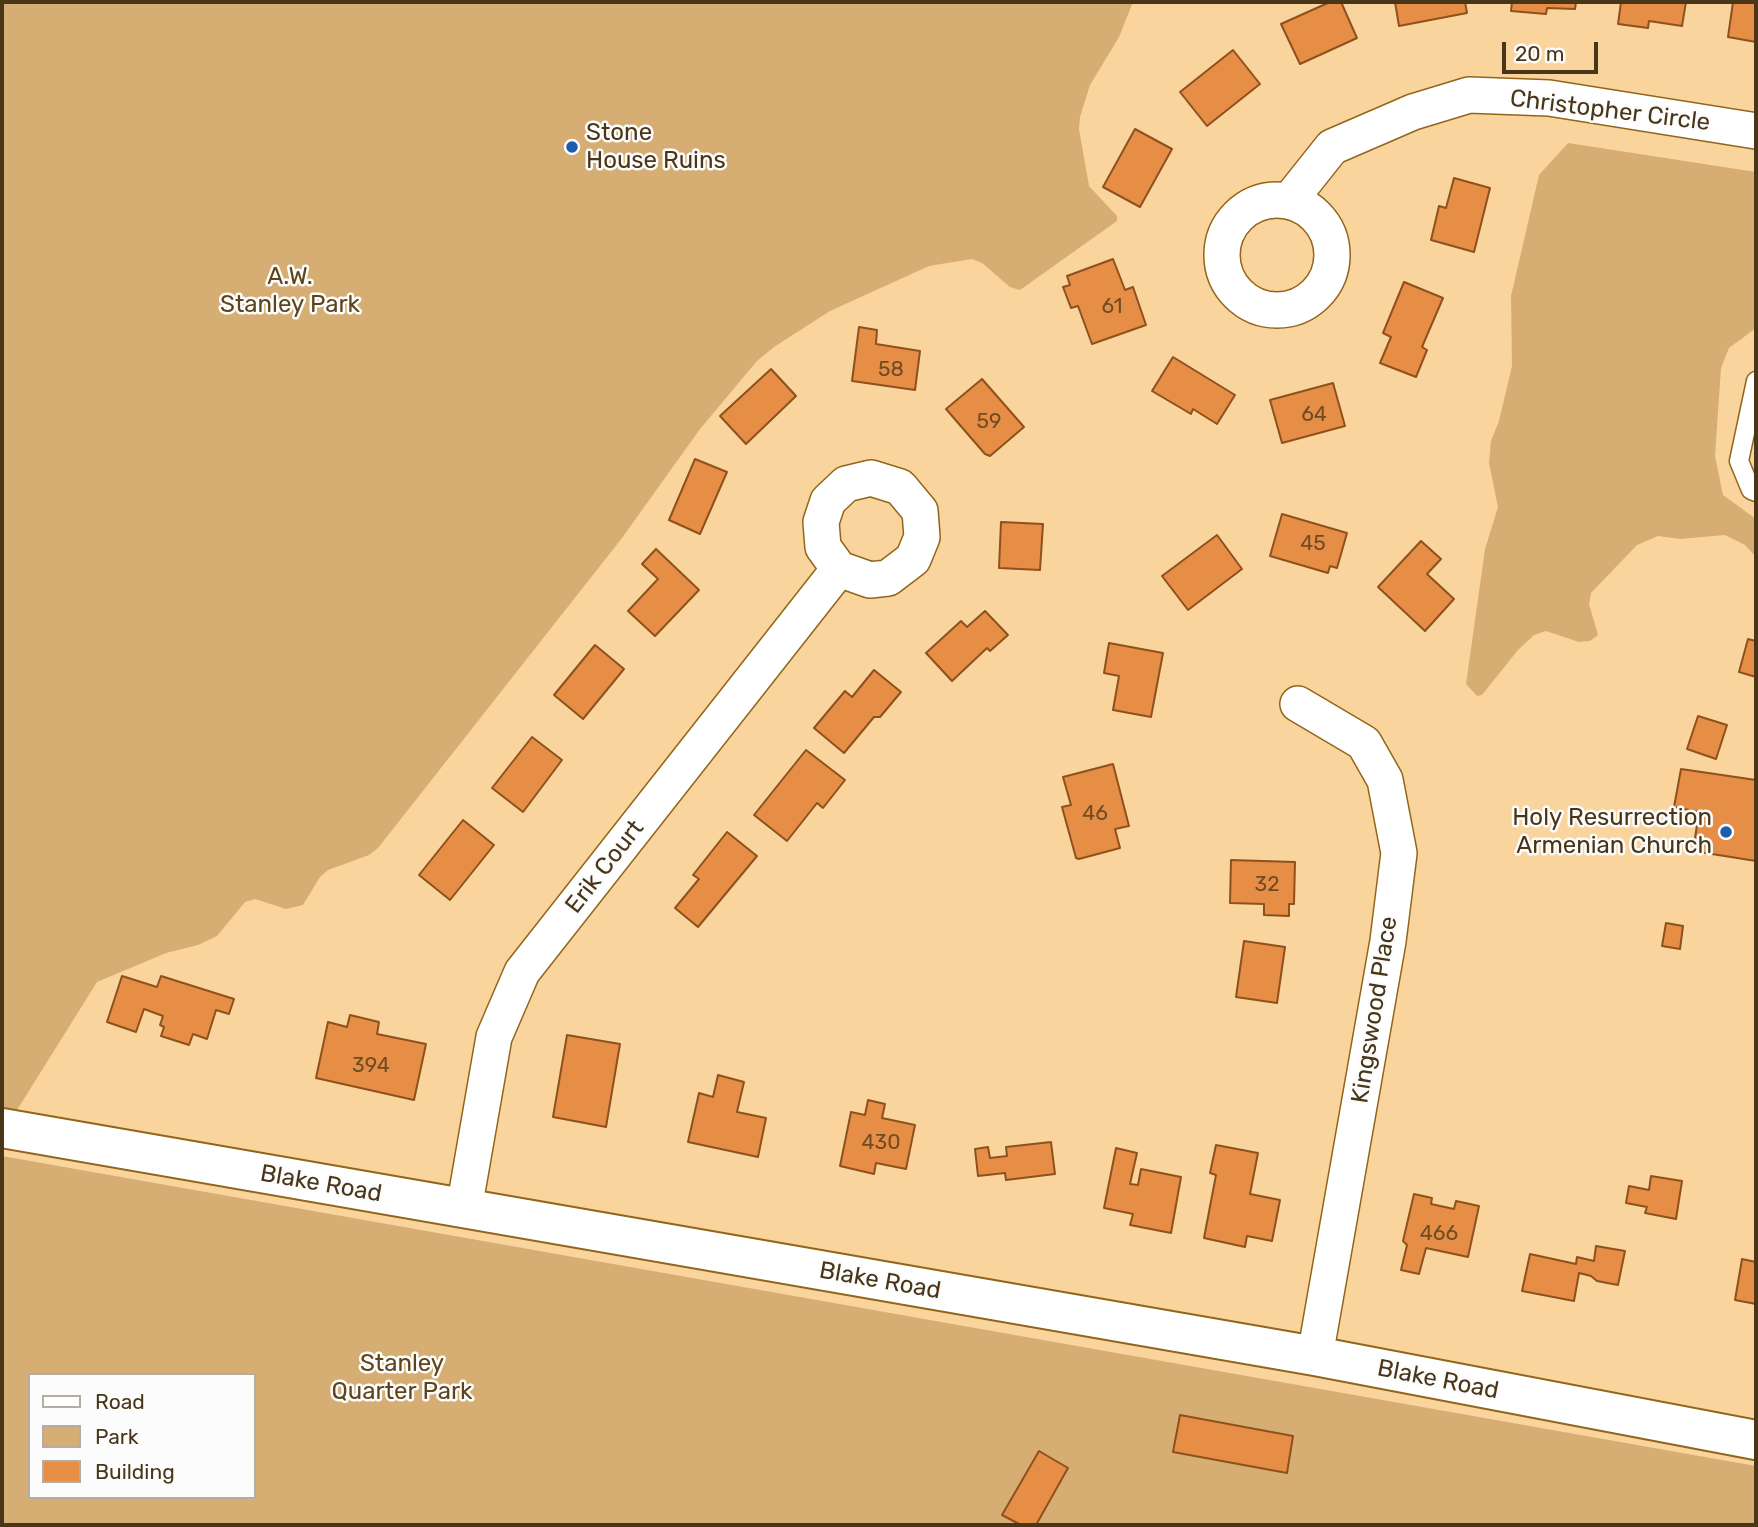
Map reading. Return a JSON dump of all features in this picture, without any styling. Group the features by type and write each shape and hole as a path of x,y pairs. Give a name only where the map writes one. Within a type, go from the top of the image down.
{"street":[{"name":"Christopher Circle","path":"1289,201 1332,147 1413,112 1469,95 1549,98 1756,131"},
{"name":"Erik Court","path":"464,1209 494,1037 522,972 839,569"},
{"name":"Kingswood Place","path":"1298,704 1364,743 1385,780 1399,853 1388,941 1315,1356"},
{"name":"Blake Road","path":"2,1128 1315,1356 1756,1440"}],"lane":[{"path":"1756,380 1740,461 1751,491 1756,492"}],"green space":[{"name":"A.W. Stanley Park","path":"2,2 1133,2 1119,37 1090,85 1079,129 1089,186 1117,216 1117,221 1020,290 1010,287 982,263 972,259 929,266 830,311 774,347 757,361 700,429 622,538 378,848 369,855 328,870 320,877 303,905 286,909 255,899 245,902 217,936 198,945 166,953 97,982 2,1134"},
{"path":"1568,143 1756,172 1756,328 1729,348 1721,368 1715,456 1723,495 1756,519 1756,557 1745,545 1725,535 1680,539 1658,536 1637,545 1591,593 1589,604 1598,635 1590,641 1579,642 1546,631 1534,635 1518,650 1482,695 1477,696 1466,684 1485,549 1498,507 1489,463 1491,441 1499,421 1512,366 1511,296 1539,175"},
{"name":"Stanley Quarter Park","path":"2,1156 1756,1466 1756,1525 2,1525"}],"building":[{"path":"1330,2 1341,2 1357,38 1300,64 1281,24"},
{"path":"1395,2 1465,2 1467,13 1399,26"},
{"path":"1512,2 1576,2 1575,9 1547,8 1546,14 1511,11"},
{"path":"1621,2 1686,2 1682,26 1649,21 1648,28 1618,24"},
{"path":"1733,2 1756,2 1756,42 1728,37"},
{"path":"1233,50 1260,84 1207,126 1180,92"},
{"path":"1135,129 1172,149 1140,207 1103,187"},
{"path":"1454,178 1490,188 1474,252 1431,240 1439,206 1446,208"},
{"path":"1113,259 1125,290 1133,287 1146,325 1092,344 1078,306 1071,308 1063,287 1070,285 1067,276"},
{"path":"1404,282 1443,298 1422,347 1427,350 1416,377 1380,363 1391,337 1383,333"},
{"path":"859,327 877,330 876,344 920,351 915,390 852,381"},
{"path":"1173,357 1235,395 1217,424 1193,409 1191,414 1152,391"},
{"path":"771,369 796,396 746,444 720,416"},
{"path":"982,379 1024,427 990,456 985,454 946,409"},
{"path":"1333,383 1345,426 1282,443 1270,400"},
{"path":"695,459 727,472 700,534 669,520"},
{"path":"1282,514 1347,533 1337,568 1330,566 1328,573 1270,556"},
{"path":"1001,522 1043,524 1040,570 999,568"},
{"path":"1217,535 1242,569 1188,610 1162,576"},
{"path":"1421,541 1441,559 1427,574 1454,599 1425,631 1378,587"},
{"path":"656,549 699,590 655,636 628,611 658,579 642,564"},
{"path":"985,611 1008,635 990,651 987,648 952,681 926,653 961,621 967,627"},
{"path":"1748,639 1756,641 1756,677 1739,672"},
{"path":"1109,643 1163,653 1151,717 1113,710 1119,676 1104,673"},
{"path":"595,645 624,669 583,719 554,695"},
{"path":"874,670 901,692 880,717 874,717 844,753 814,728 845,691 852,697"},
{"path":"1698,716 1727,725 1716,759 1687,749"},
{"path":"532,737 562,760 523,812 492,788"},
{"path":"806,750 845,780 823,808 817,803 787,841 754,815"},
{"path":"1113,764 1129,826 1115,829 1120,848 1076,858 1062,807 1071,805 1063,777"},
{"name":"Holy Resurrection Armenian Church","path":"1681,769 1756,780 1756,861 1693,851 1699,812 1674,807"},
{"path":"463,820 494,845 450,900 419,875"},
{"path":"727,832 757,856 698,927 675,908 699,879 693,875"},
{"path":"1231,860 1295,862 1294,904 1289,904 1289,916 1264,915 1264,904 1230,903"},
{"path":"1666,923 1683,926 1680,949 1662,946"},
{"path":"1244,941 1285,947 1277,1003 1236,997"},
{"path":"122,976 157,987 161,976 234,999 229,1014 216,1010 207,1039 193,1034 189,1045 161,1036 163,1016 144,1009 136,1032 107,1022"},
{"path":"350,1015 379,1022 377,1034 426,1044 414,1100 316,1078 328,1022 347,1027"},
{"path":"567,1035 620,1044 606,1127 553,1117"},
{"path":"718,1075 744,1082 737,1112 766,1118 758,1157 688,1142 699,1093 713,1097"},
{"path":"868,1100 885,1104 882,1118 915,1125 906,1169 876,1163 874,1174 840,1166 851,1112 865,1115"},
{"path":"1051,1142 1055,1174 1006,1180 1005,1173 978,1176 975,1149 988,1147 990,1158 1007,1156 1006,1147"},
{"path":"1216,1145 1258,1153 1250,1194 1280,1200 1272,1241 1247,1236 1245,1247 1204,1238 1216,1175 1210,1173"},
{"path":"1116,1148 1137,1153 1130,1184 1138,1185 1141,1169 1181,1177 1171,1233 1130,1225 1133,1214 1104,1208"},
{"path":"1651,1176 1682,1181 1676,1219 1645,1213 1647,1207 1626,1203 1629,1186 1649,1190"},
{"path":"1414,1194 1432,1198 1431,1204 1454,1209 1456,1201 1479,1206 1468,1257 1426,1248 1419,1274 1401,1270 1407,1245 1403,1241"},
{"path":"1596,1246 1625,1251 1618,1285 1597,1281 1591,1276 1579,1273 1574,1301 1522,1291 1530,1254 1576,1264 1577,1257 1594,1261"},
{"path":"1742,1259 1756,1262 1756,1304 1735,1300"},
{"path":"1180,1415 1293,1436 1287,1473 1173,1452"},
{"path":"1039,1451 1068,1468 1036,1525 1021,1525 1002,1515"}],"place":[{"name":"Stone House Ruins","path":"572,147"},
{"name":"Holy Resurrection Armenian Church","path":"1726,832"}]}
